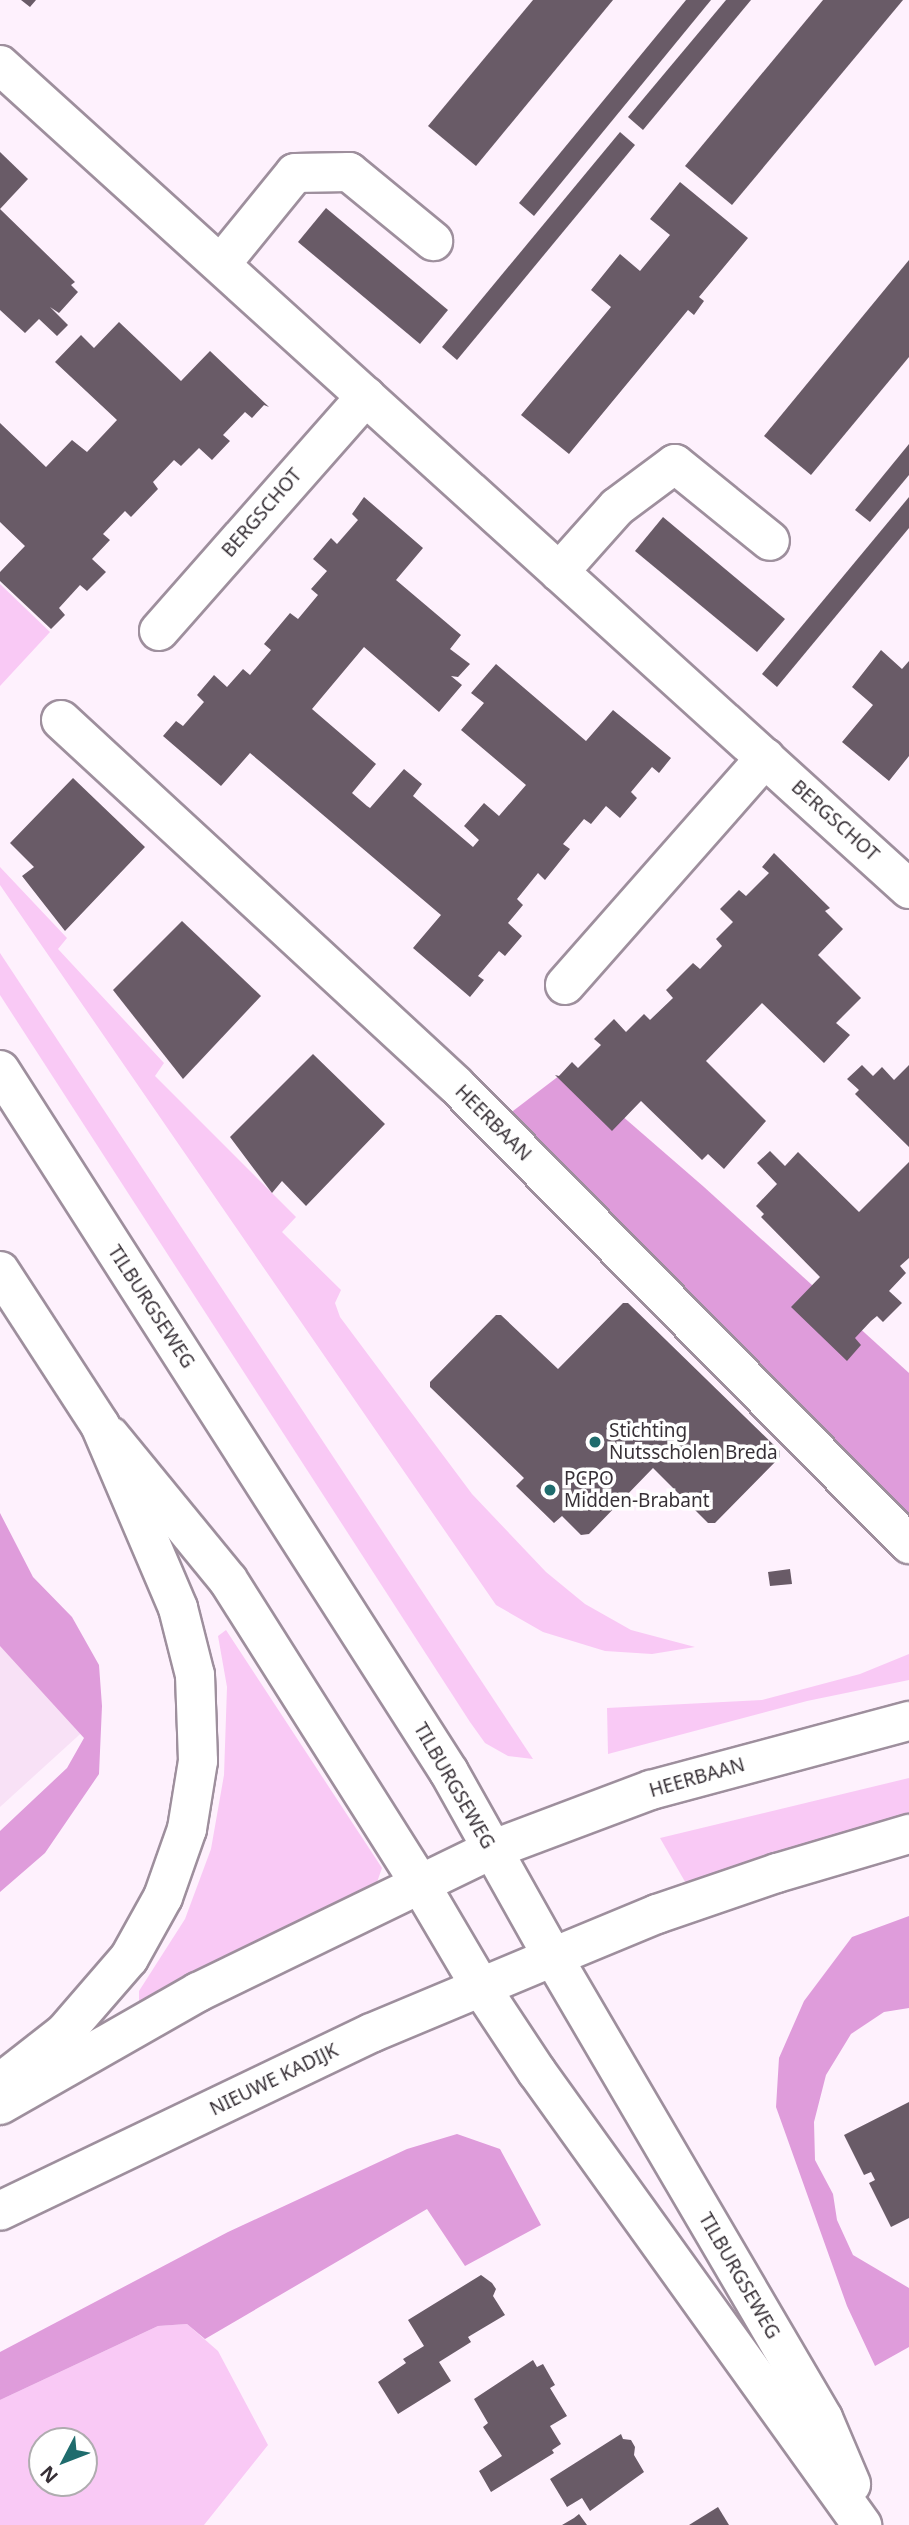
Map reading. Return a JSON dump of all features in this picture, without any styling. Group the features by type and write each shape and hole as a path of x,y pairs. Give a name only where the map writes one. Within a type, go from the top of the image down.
{"street":[{"name":"BERGSCHOT","path":"0,65 765,758 908,884"},
{"path":"221,264 295,173 349,172 433,241"},
{"name":"BERGSCHOT","path":"159,631 366,396"},
{"path":"559,572 617,507 675,464 769,541"},
{"name":"HEERBAAN","path":"61,720 456,1085 909,1544"},
{"path":"565,985 765,758"},
{"name":"TILBURGSEWEG","path":"0,1070 449,1772 491,1850 822,2418 868,2525"},
{"name":"TILBURGSEWEG","path":"0,1271 100,1425 228,1580 420,1884 480,1986 636,2212 862,2525"},
{"name":"TILBURGSEWEG","path":"0,2083 64,2033 129,1958 167,1886 187,1829 198,1760 195,1675 178,1608 100,1425"},
{"name":"HEERBAAN","path":"491,1850 651,1790 909,1721"},
{"path":"553,1957 657,1913 777,1873 909,1834"},
{"path":"0,2105 198,1992 491,1850"},
{"name":"NIEUWE KADIJK","path":"0,2211 358,2039 553,1957"}],"shaded area":[{"path":"0,584 50,632 0,686"},
{"path":"0,867 67,938 58,949 164,1063 155,1076 296,1217 282,1232 341,1290 335,1303 340,1317 472,1494 546,1572 585,1604 631,1630 695,1647 652,1654 605,1651 543,1632 496,1605 0,885"},
{"path":"0,953 533,1759 508,1756 485,1743 470,1722 0,995"},
{"path":"568,1069 704,1187 909,1373 909,1515 505,1117"},
{"path":"0,1513 33,1577 72,1617 99,1665 102,1706 99,1774 45,1853 0,1892 0,1831 67,1768 84,1738 0,1646"},
{"path":"0,1586 89,1726 0,1807"},
{"path":"226,1630 382,1868 376,1885 148,2002 139,2002 139,1991 185,1919 211,1849 224,1775 227,1687 218,1636"},
{"path":"909,1654 909,1680 807,1701 608,1754 607,1708 762,1700 860,1674"},
{"path":"909,1778 909,1822 688,1887 660,1838"},
{"path":"909,1916 909,2008 884,2012 851,2034 826,2075 814,2122 815,2160 833,2194 837,2220 853,2255 909,2288 909,2347 875,2366 847,2306 776,2107 779,2058 804,2001 852,1937"},
{"path":"457,2134 500,2149 541,2225 465,2266 427,2209 205,2339 187,2324 158,2326 0,2400 0,2352 228,2232 407,2149"},
{"path":"187,2324 218,2351 268,2445 204,2525 0,2525 0,2400 158,2326"}],"building":[{"path":"21,0 36,0 30,7"},
{"path":"533,0 613,0 476,166 428,126"},
{"path":"686,0 711,0 534,216 519,203"},
{"path":"726,0 751,0 643,130 628,117"},
{"path":"823,0 903,0 732,205 685,166"},
{"path":"620,132 635,145 457,360 442,347"},
{"path":"0,152 28,179 0,209"},
{"path":"680,182 748,238 699,297 704,301 694,315 688,310 569,454 521,415 611,307 591,290 620,254 640,271 670,235 650,219"},
{"path":"326,208 448,310 420,344 298,242"},
{"path":"0,209 75,282 71,285 78,292 59,313 50,307 68,325 57,336 39,319 25,333 0,310"},
{"path":"909,260 909,357 811,475 764,436"},
{"path":"119,322 181,381 210,351 269,407 264,405 252,418 245,412 223,435 230,441 212,460 199,448 181,466 174,460 153,482 158,489 131,517 125,511 103,534 110,540 92,559 106,572 87,591 80,585 59,608 65,615 51,629 0,581 0,572 25,546 0,522 0,423 46,467 72,440 87,452 117,420 55,362 81,335 94,348"},
{"path":"909,444 909,475 870,522 855,510"},
{"path":"364,497 423,548 396,580 461,635 450,649 470,664 458,677 451,676 462,685 439,712 364,647 312,709 376,764 352,793 367,806 370,808 404,769 422,784 413,796 473,847 479,840 464,826 484,803 499,816 526,785 461,730 484,703 471,693 496,664 586,741 613,710 671,758 659,773 652,767 631,792 637,798 620,818 606,806 591,824 584,819 563,844 570,849 545,880 538,873 517,899 523,905 508,923 522,936 505,956 499,951 478,976 484,980 470,997 413,948 441,915 250,753 221,786 163,736 176,721 183,726 204,702 197,695 214,675 227,687 243,669 250,675 271,650 264,644 290,613 298,619 318,595 311,589 327,571 313,559 331,538 337,544 358,520 352,514"},
{"path":"909,497 909,528 777,687 762,674"},
{"path":"663,517 785,619 757,652 635,551"},
{"path":"881,650 902,669 909,661 909,756 889,781 842,742 873,705 852,687"},
{"path":"73,778 145,847 65,931 22,876 34,867 10,843"},
{"path":"774,853 830,908 825,911 843,929 818,955 861,998 836,1023 850,1035 824,1063 762,1003 706,1061 766,1121 724,1169 708,1154 702,1160 641,1101 612,1131 555,1075 559,1076 572,1062 578,1068 601,1045 594,1039 614,1019 626,1032 644,1014 650,1020 673,998 666,990 693,963 700,969 722,946 716,939 733,922 720,909 739,890 746,896 769,873 762,867"},
{"path":"182,921 261,996 183,1079 113,990"},
{"path":"313,1054 385,1124 306,1206 282,1181 272,1193 230,1137"},
{"path":"862,1065 873,1076 882,1067 894,1080 909,1065 909,1147 855,1094 859,1090 847,1079"},
{"path":"770,1151 785,1166 798,1152 859,1212 909,1162 909,1258 900,1266 906,1273 889,1291 902,1303 883,1322 877,1316 871,1321 855,1338 861,1345 847,1361 791,1307 820,1277 761,1217 764,1214 756,1206 777,1184 757,1163"},
{"path":"623,1303 628,1303 780,1451 780,1457 715,1523 708,1523 653,1468 589,1534 581,1535 562,1516 554,1523 516,1486 524,1478 430,1387 430,1382 496,1315 501,1315 558,1369"},
{"path":"790,1569 792,1584 770,1586 768,1572"},
{"path":"909,2102 909,2218 891,2227 869,2183 875,2180 871,2172 864,2175 844,2135"},
{"path":"481,2275 496,2289 493,2296 505,2315 468,2337 471,2342 439,2362 451,2381 398,2414 378,2382 406,2363 403,2359 424,2346 408,2320"},
{"path":"533,2360 537,2367 543,2364 555,2385 550,2388 567,2416 550,2426 561,2444 552,2450 554,2453 491,2492 479,2471 502,2456 483,2427 488,2423 474,2399"},
{"path":"621,2434 623,2439 631,2440 635,2447 634,2455 644,2472 590,2511 582,2498 567,2507 550,2479"},
{"path":"718,2507 729,2525 689,2525"},
{"path":"579,2514 587,2525 562,2525 574,2518"}],"place":[{"name":"Stichting Nutsscholen Breda","path":"595,1442"},
{"name":"PCPO Midden-Brabant","path":"550,1490"}]}
